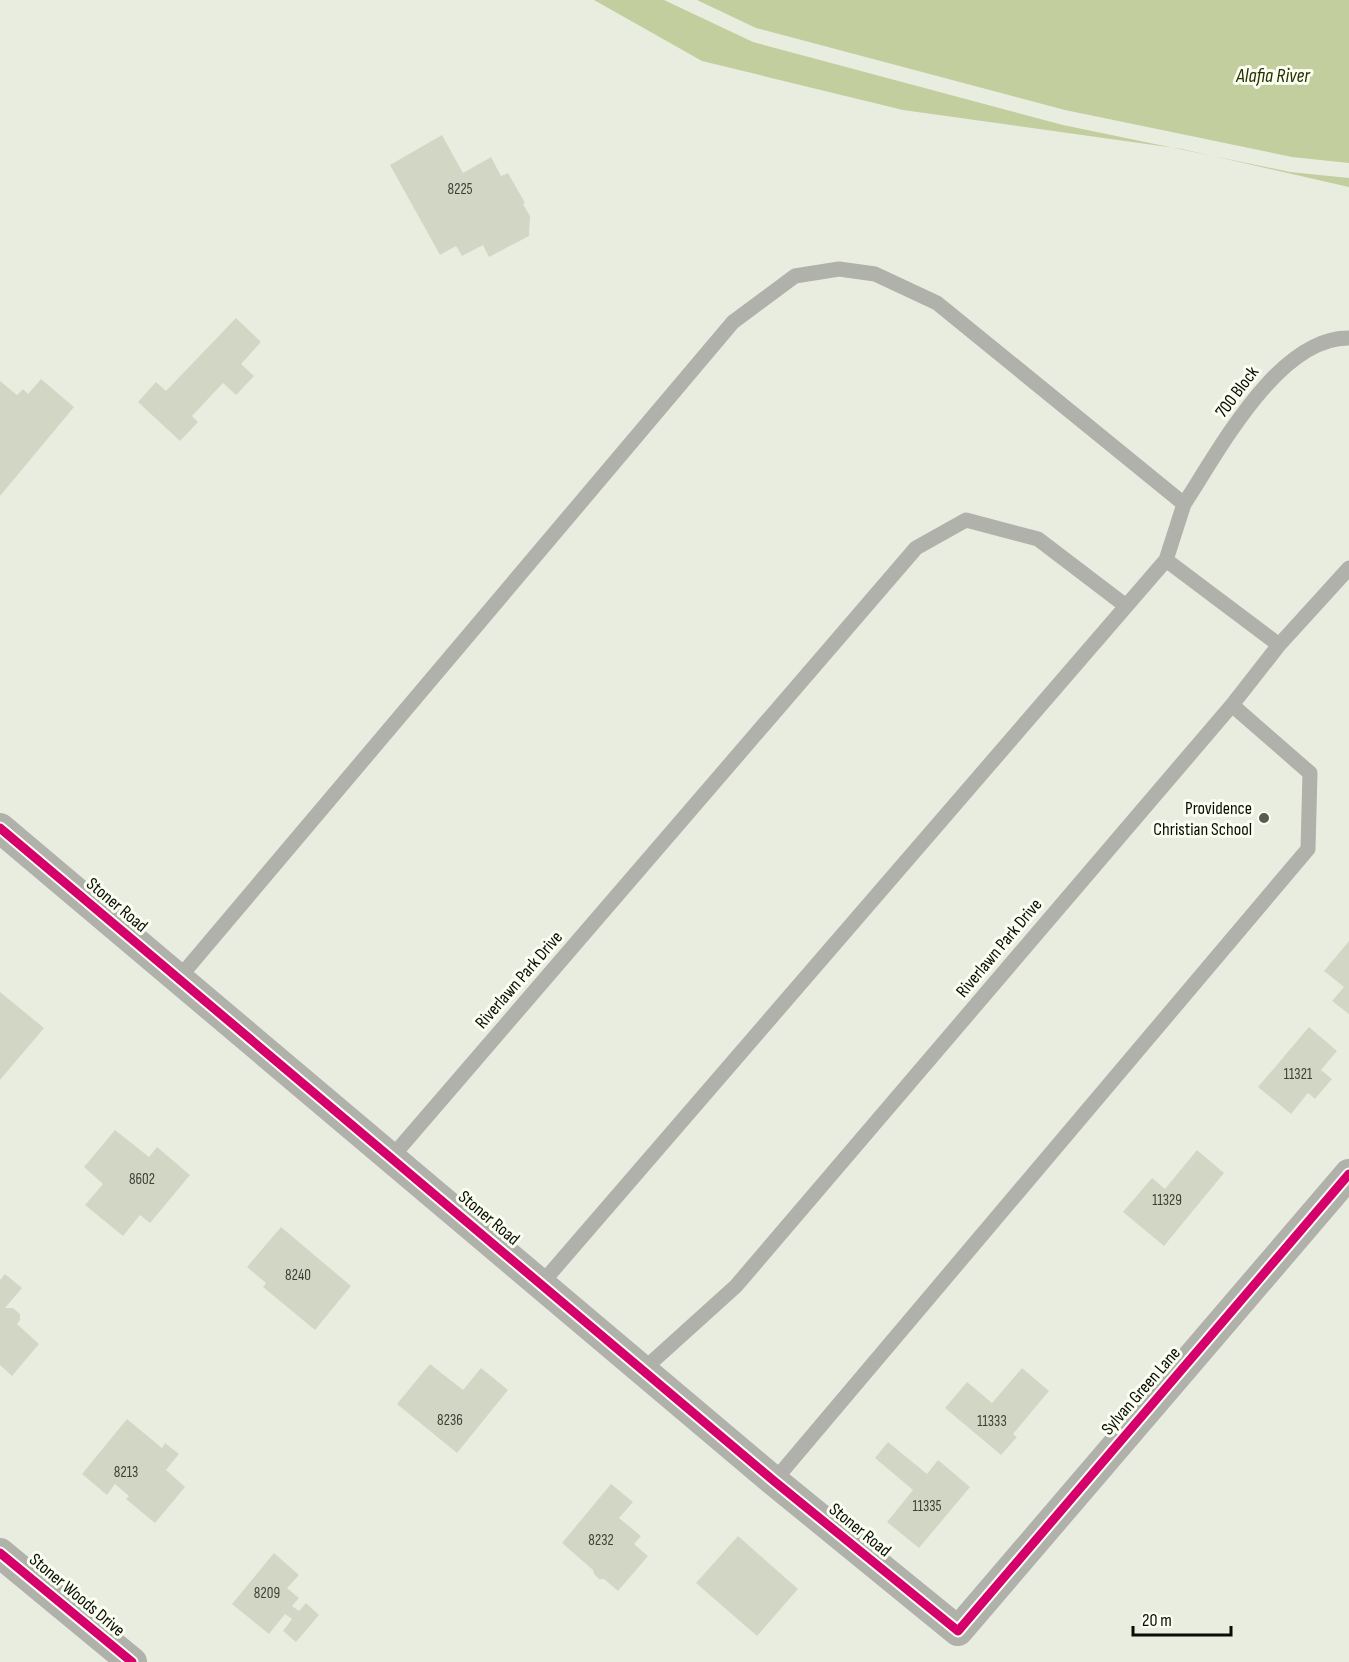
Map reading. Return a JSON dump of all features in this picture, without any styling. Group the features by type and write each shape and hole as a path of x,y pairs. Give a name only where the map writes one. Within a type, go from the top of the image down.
{"street":[{"name":"Stoner Road","path":"0,828 774,1481 958,1631"},
{"name":"Sylvan Green Lane","path":"958,1631 1349,1174"},
{"name":"Stoner Woods Drive","path":"0,1553 132,1662"}],"lane":[{"path":"179,978 733,322 795,276 839,269 875,274 937,303 1184,504"},
{"name":"700 Block","path":"1166,560 1184,504 1252,402 1275,375 1298,354 1328,340 1349,338"},
{"name":"Riverlawn Park Drive","path":"392,1158 916,548 966,520 1028,536 1038,539 1126,606"},
{"path":"542,1283 1166,560 1279,645"},
{"name":"Riverlawn Park Drive","path":"643,1370 736,1286 1232,705 1279,645 1349,568"},
{"path":"774,1481 1308,849 1310,773 1232,705"}],"water":[{"path":"594,0 664,0 753,42 1063,125 1173,148 903,110 702,61"},
{"name":"Alafia River","path":"697,0 1349,0 1349,163 1292,157 1065,110 756,28"},
{"path":"1213,156 1290,172 1349,178 1349,187"}],"building":[{"path":"442,135 463,173 491,157 501,176 508,173 530,216 529,236 489,257 483,245 462,256 456,246 440,255 390,165"},
{"path":"236,318 261,342 241,364 254,376 236,395 223,383 192,416 198,422 180,441 138,402 156,382 166,391"},
{"path":"41,379 74,407 0,496 0,381 17,395 23,389 28,394"},
{"path":"1349,941 1349,1014 1332,1001 1344,987 1324,971"},
{"path":"0,992 44,1028 0,1080"},
{"path":"1309,1027 1337,1051 1321,1070 1332,1079 1315,1099 1308,1093 1291,1114 1258,1087"},
{"path":"115,1130 149,1157 157,1147 190,1175 150,1223 140,1215 123,1236 85,1205 103,1184 84,1167"},
{"path":"1197,1150 1224,1173 1164,1246 1123,1212 1152,1178 1165,1189"},
{"path":"281,1227 351,1286 315,1330 263,1287 266,1283 247,1267"},
{"path":"5,1274 22,1288 5,1308 13,1308 20,1314 17,1324 39,1344 12,1376 0,1365 0,1280"},
{"path":"430,1364 463,1390 481,1368 508,1390 457,1453 397,1404"},
{"path":"1022,1368 1049,1391 1013,1434 1017,1437 1001,1455 945,1408 967,1382 992,1403"},
{"path":"127,1419 162,1448 165,1443 179,1454 166,1470 185,1487 155,1523 126,1499 129,1496 115,1484 107,1495 82,1474"},
{"path":"888,1442 927,1474 938,1460 970,1487 919,1548 887,1522 913,1490 875,1458"},
{"path":"611,1484 633,1502 619,1518 641,1536 634,1544 648,1556 618,1591 604,1579 599,1579 593,1570 562,1543"},
{"path":"738,1536 798,1589 757,1636 696,1583"},
{"path":"274,1553 299,1575 287,1588 299,1598 292,1606 299,1611 306,1603 319,1615 296,1642 283,1631 292,1619 285,1614 269,1634 232,1604"}],"cycle path":[{"path":"0,828 774,1481 958,1631 1349,1174"},
{"path":"0,1553 132,1662"}],"place":[{"name":"Providence Christian School","path":"1264,818"}]}
